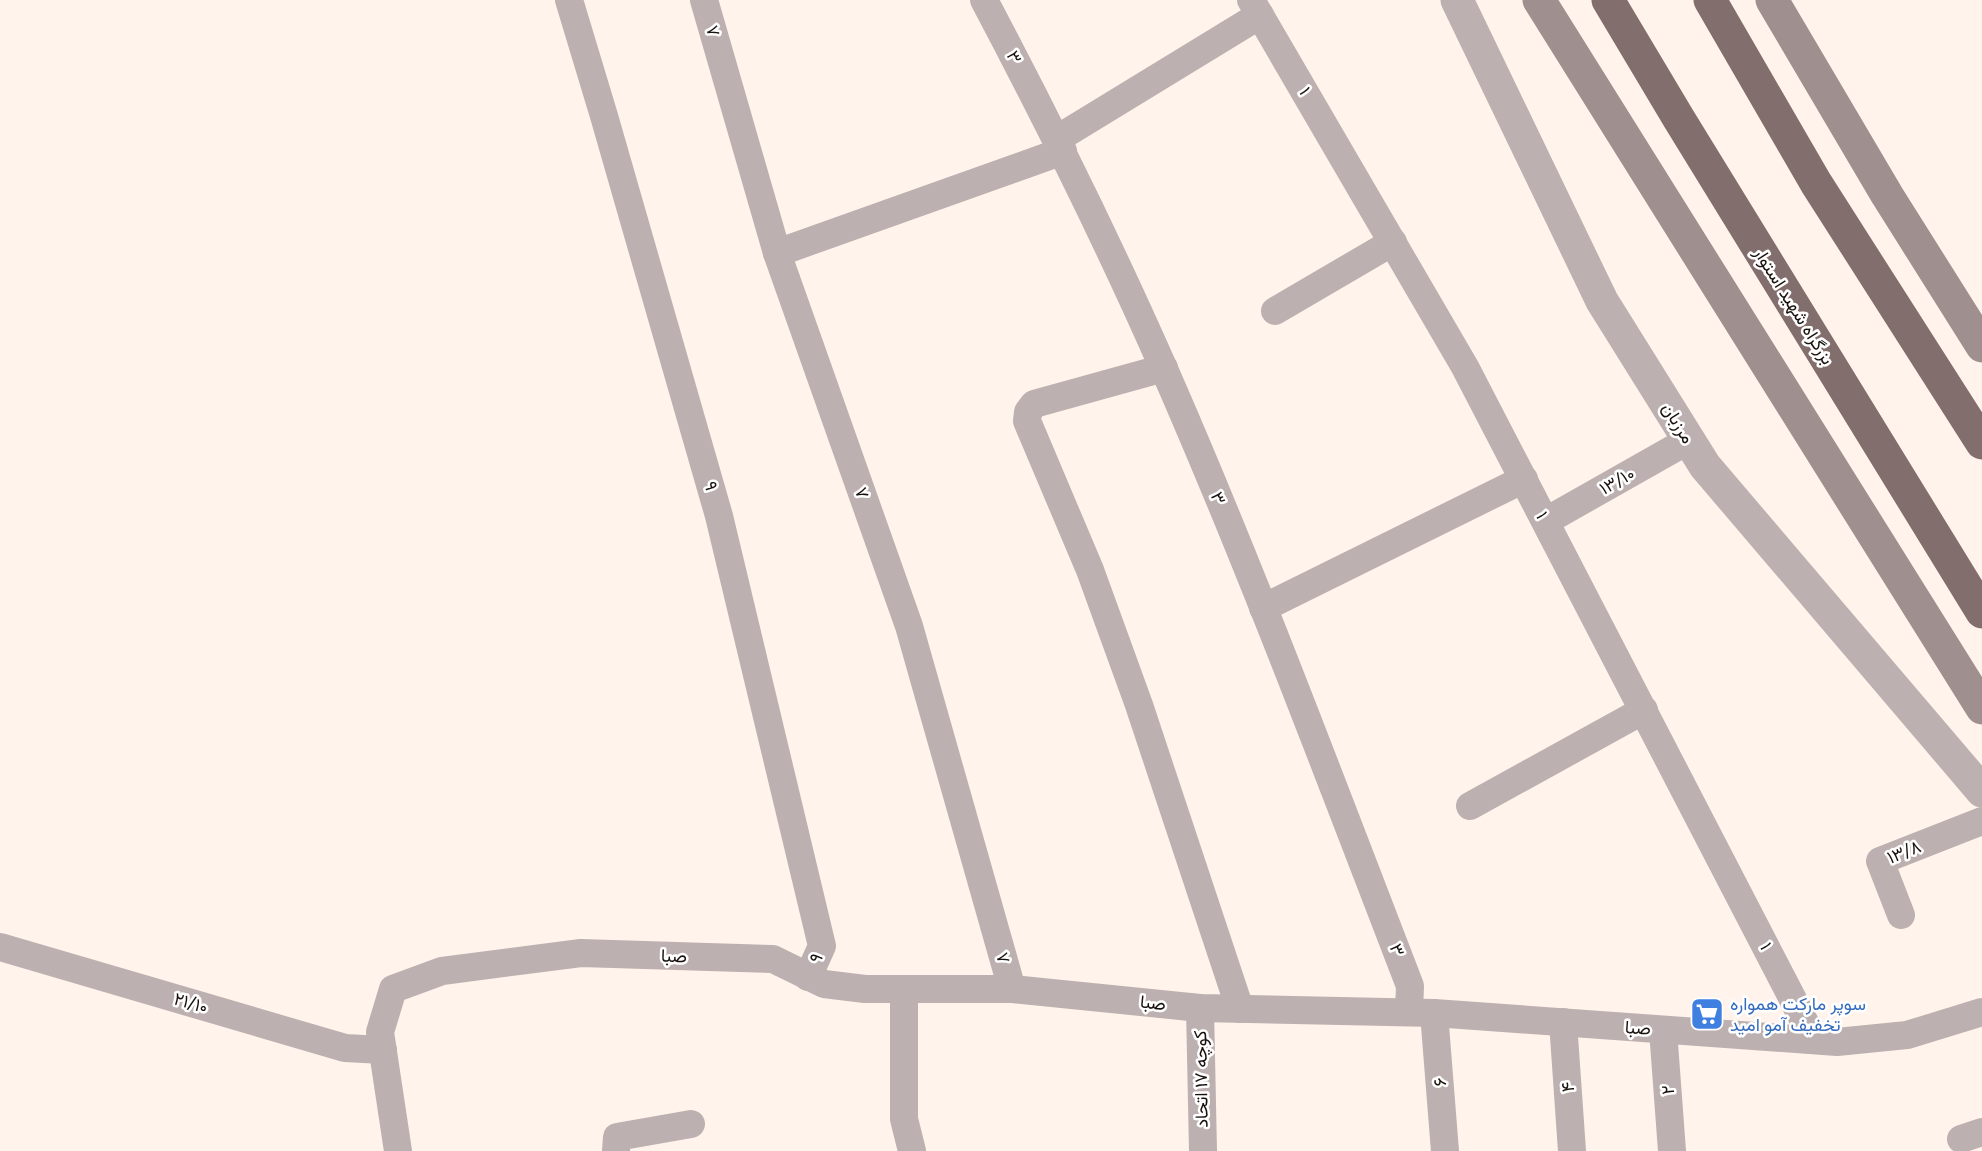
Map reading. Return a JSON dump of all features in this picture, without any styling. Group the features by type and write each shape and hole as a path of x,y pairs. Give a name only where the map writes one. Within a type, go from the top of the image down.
{"highway":[{"name":"بزرگراه شهید استوار","path":"1608,0 1982,612"},
{"path":"1710,0 1816,183 1982,443"}],"main road":[{"path":"1539,0 1982,708"},
{"path":"1772,0 1887,195 1982,346"}],"street":[{"name":"۹","path":"569,0 719,516 822,946 808,977"},
{"name":"۷","path":"704,0 777,253 909,626 1012,989"},
{"name":"۳","path":"984,0 1060,145 1164,369 1263,608 1421,1012"},
{"name":"مرزبان","path":"1457,0 1602,301 1705,466 1982,791"},
{"path":"777,253 1060,145 1255,7"},
{"name":"۱","path":"1255,7 1465,367 1814,1040"},
{"path":"1275,311 1393,242"},
{"path":"1164,369 1034,404 1028,412 1027,421 1090,570 1139,705 1240,1009"},
{"name":"۱۳/۱۰","path":"1546,521 1689,440"},
{"path":"1263,608 1524,479"},
{"path":"1470,806 1644,710"},
{"name":"۱۳/۸","path":"1901,915 1880,861 1982,821"},
{"name":"۲۱/۱۰","path":"0,947 345,1048 383,1050"},
{"name":"صبا","path":"383,1050 380,1032 393,989 442,971 581,953 773,959 824,984 865,990 1012,989 1200,1008 1421,1012 1838,1042 1907,1035 1982,1012"},
{"path":"904,989 904,1119 912,1151"},
{"name":"کوچه ۱۷ اتحاد","path":"1200,1008 1203,1151"},
{"name":"۶","path":"1421,1012 1445,1151"},
{"name":"۴","path":"1563,1022 1572,1151"},
{"name":"۲","path":"1663,1030 1672,1151"},
{"path":"383,1050 398,1151"},
{"path":"615,1151 617,1137 691,1124"}],"place":[{"name":"سوپر مارکت همواره تخفیف آمو امید","path":"1707,1014"}]}
